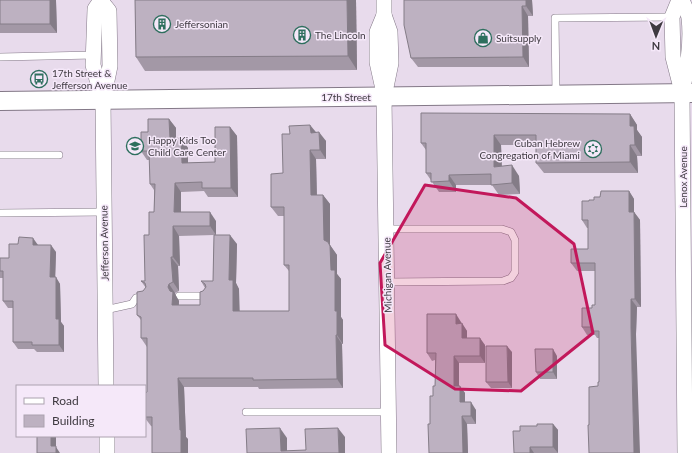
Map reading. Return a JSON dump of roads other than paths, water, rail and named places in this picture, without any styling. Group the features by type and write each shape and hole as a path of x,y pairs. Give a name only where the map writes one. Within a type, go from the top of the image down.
{"street":[{"name":"Jefferson Avenue","path":"103,100 93,65 95,9 101,0 109,11 110,66 103,100 106,385"},
{"name":"Lenox Avenue","path":"681,0 672,17 673,57 687,93"},
{"name":"Lenox Avenue","path":"681,0 689,17 687,93 685,453"},
{"name":"Michigan Avenue","path":"384,7 377,32 377,62 384,97 388,453"},
{"name":"17th Street","path":"0,101 687,93"},
{"path":"107,437 107,453"}],"lane":[{"path":"556,95 555,18 672,17"},
{"path":"0,57 94,56"},
{"path":"0,156 60,155"},
{"path":"0,213 104,212"},
{"path":"386,229 502,229 511,232 515,240 516,272 511,278 503,281 387,282"},
{"path":"105,310 132,304 136,298 148,295"},
{"path":"180,296 207,296"},
{"path":"246,412 388,412"}],"place":[{"name":"Jeffersonian","path":"162,24"},
{"name":"The Lincoln","path":"302,35"},
{"name":"Suitsupply","path":"483,38"},
{"name":"17th Street & Jefferson Avenue","path":"39,79"},
{"name":"Happy Kids Too Child Care Center","path":"135,146"},
{"name":"Cuban Hebrew Congregation of Miami","path":"593,149"}]}
